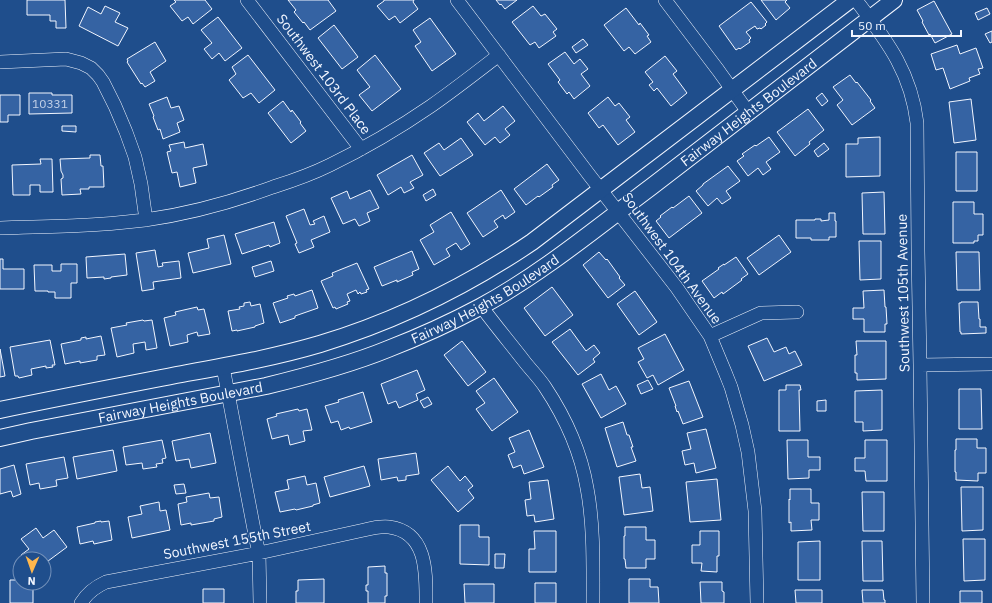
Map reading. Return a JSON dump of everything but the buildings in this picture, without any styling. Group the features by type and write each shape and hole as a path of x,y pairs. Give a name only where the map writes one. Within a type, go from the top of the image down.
{"street":[{"name":"Southwest 103rd Place","path":"247,0 361,149"},
{"name":"Southwest 104th Avenue","path":"457,0 677,288 710,336 731,387 748,452 756,518 757,603"},
{"path":"665,0 748,112"},
{"name":"Fairway Heights Boulevard","path":"0,410 223,367 321,344 376,325 448,293 532,242 850,0"},
{"name":"Southwest 105th Avenue","path":"856,0 898,59 915,105 918,132 922,603"},
{"name":"Fairway Heights Boulevard","path":"0,438 266,386 299,378 387,350 439,328 510,290 541,269 618,212 894,0"},
{"path":"0,228 77,226 146,220 250,196 328,166 361,149 406,123 499,56"},
{"path":"0,62 60,59 72,60 81,63 94,71 103,82 126,132 138,170 146,220"},
{"path":"481,306 544,386 557,408 575,446 584,475 589,500 592,535 593,603"},
{"path":"710,336 761,313 797,312"},
{"path":"920,365 992,364"},
{"path":"223,367 259,553 260,603"},
{"name":"Southwest 155th Street","path":"81,603 89,592 96,586 106,582 259,553 380,527 388,527 398,529 406,533 414,540 419,548 423,558 426,578 426,603"}]}
